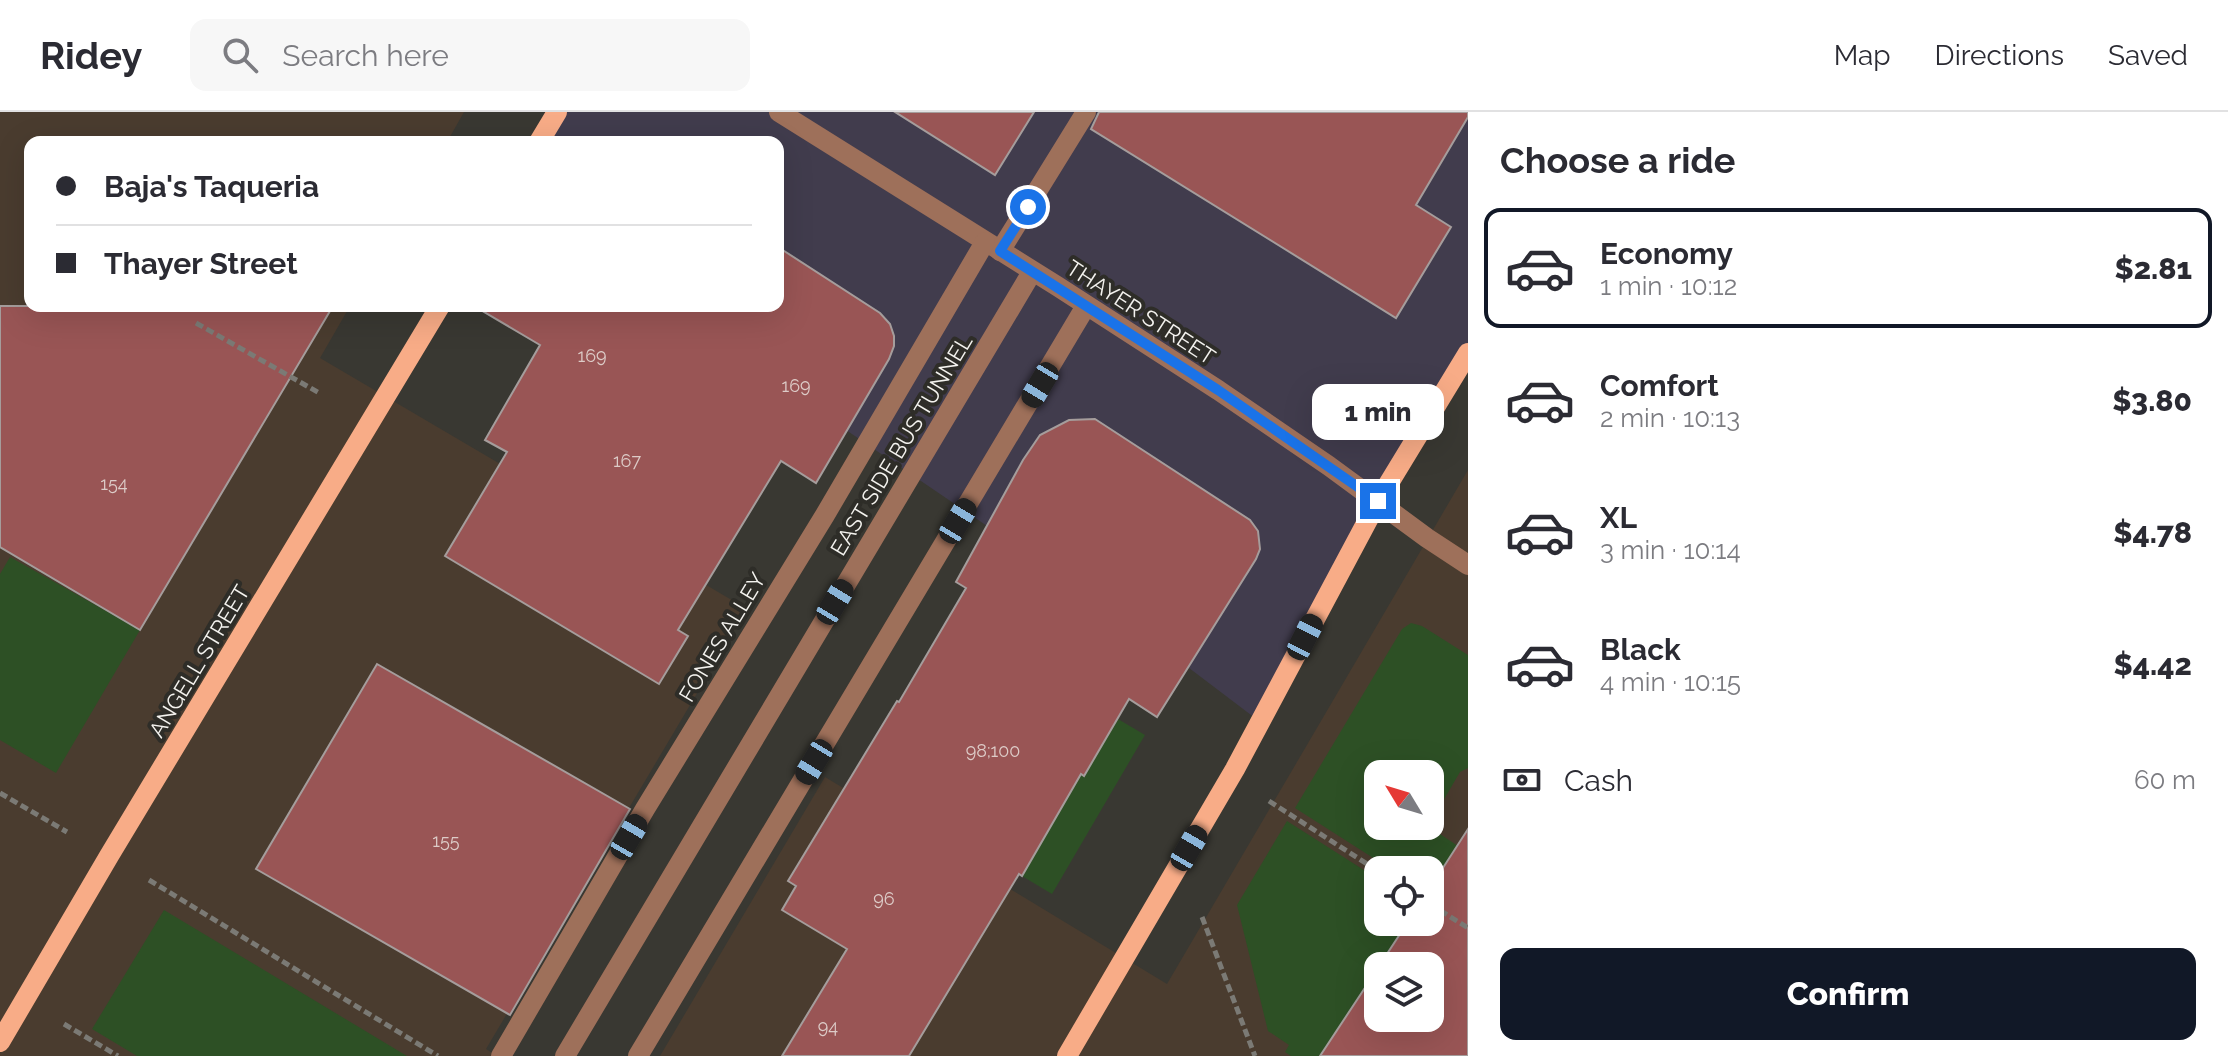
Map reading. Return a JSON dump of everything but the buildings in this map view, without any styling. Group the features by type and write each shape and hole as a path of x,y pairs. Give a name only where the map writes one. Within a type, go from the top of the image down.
{"main road":[{"path":"543,136 557,112"},
{"name":"ANGELL STREET","path":"0,1042 436,312"},
{"path":"1067,1056 1235,769 1378,501 1468,353"}],"street":[{"name":"THAYER STREET","path":"779,112 1218,390 1468,565"},
{"name":"FONES ALLEY","path":"501,1056 645,809 825,515 992,247 1086,112"},
{"name":"EAST SIDE BUS TUNNEL","path":"565,1056 1032,272"},
{"path":"638,1056 1086,306"}],"path":[{"path":"196,323 321,394"},
{"path":"0,793 67,832"},
{"path":"1262,797 1364,862"},
{"path":"142,876 438,1056"},
{"path":"1198,905 1253,1056"},
{"path":"1444,913 1468,928"},
{"path":"64,1024 118,1056"}],"shaded area":[{"path":"0,112 464,112 450,136 24,136 24,312 347,312 320,358 747,609 486,1049 497,1056 0,1056"},
{"path":"559,112 1468,112 1468,359 1255,718 1131,624 673,312 784,312 784,136 544,136"},
{"path":"1468,470 1468,1056 660,1056 825,777 1167,984"}],"green space":[{"path":"10,557 140,630 56,773 0,740 0,574"},
{"path":"1411,623 1422,626 1468,655 1468,768 1460,772 1444,799 1444,760 1364,760 1364,840 1444,840 1444,837 1458,846 1444,870 1444,856 1370,856 1295,808 1402,629"},
{"path":"1118,719 1145,735 1052,894 1022,876 1049,830 1071,767 1085,775"},
{"path":"1287,821 1364,870 1364,936 1399,936 1388,952 1364,952 1364,990 1321,1056 1291,1056 1285,1052 1289,1045 1268,1031 1237,905"},
{"path":"164,910 407,1056 137,1056 92,1029"},
{"path":"1403,936 1439,936 1468,979 1444,963 1444,952 1427,952"}],"route":[{"path":"1028,207 1000,251 1218,390 1378,501"}]}
